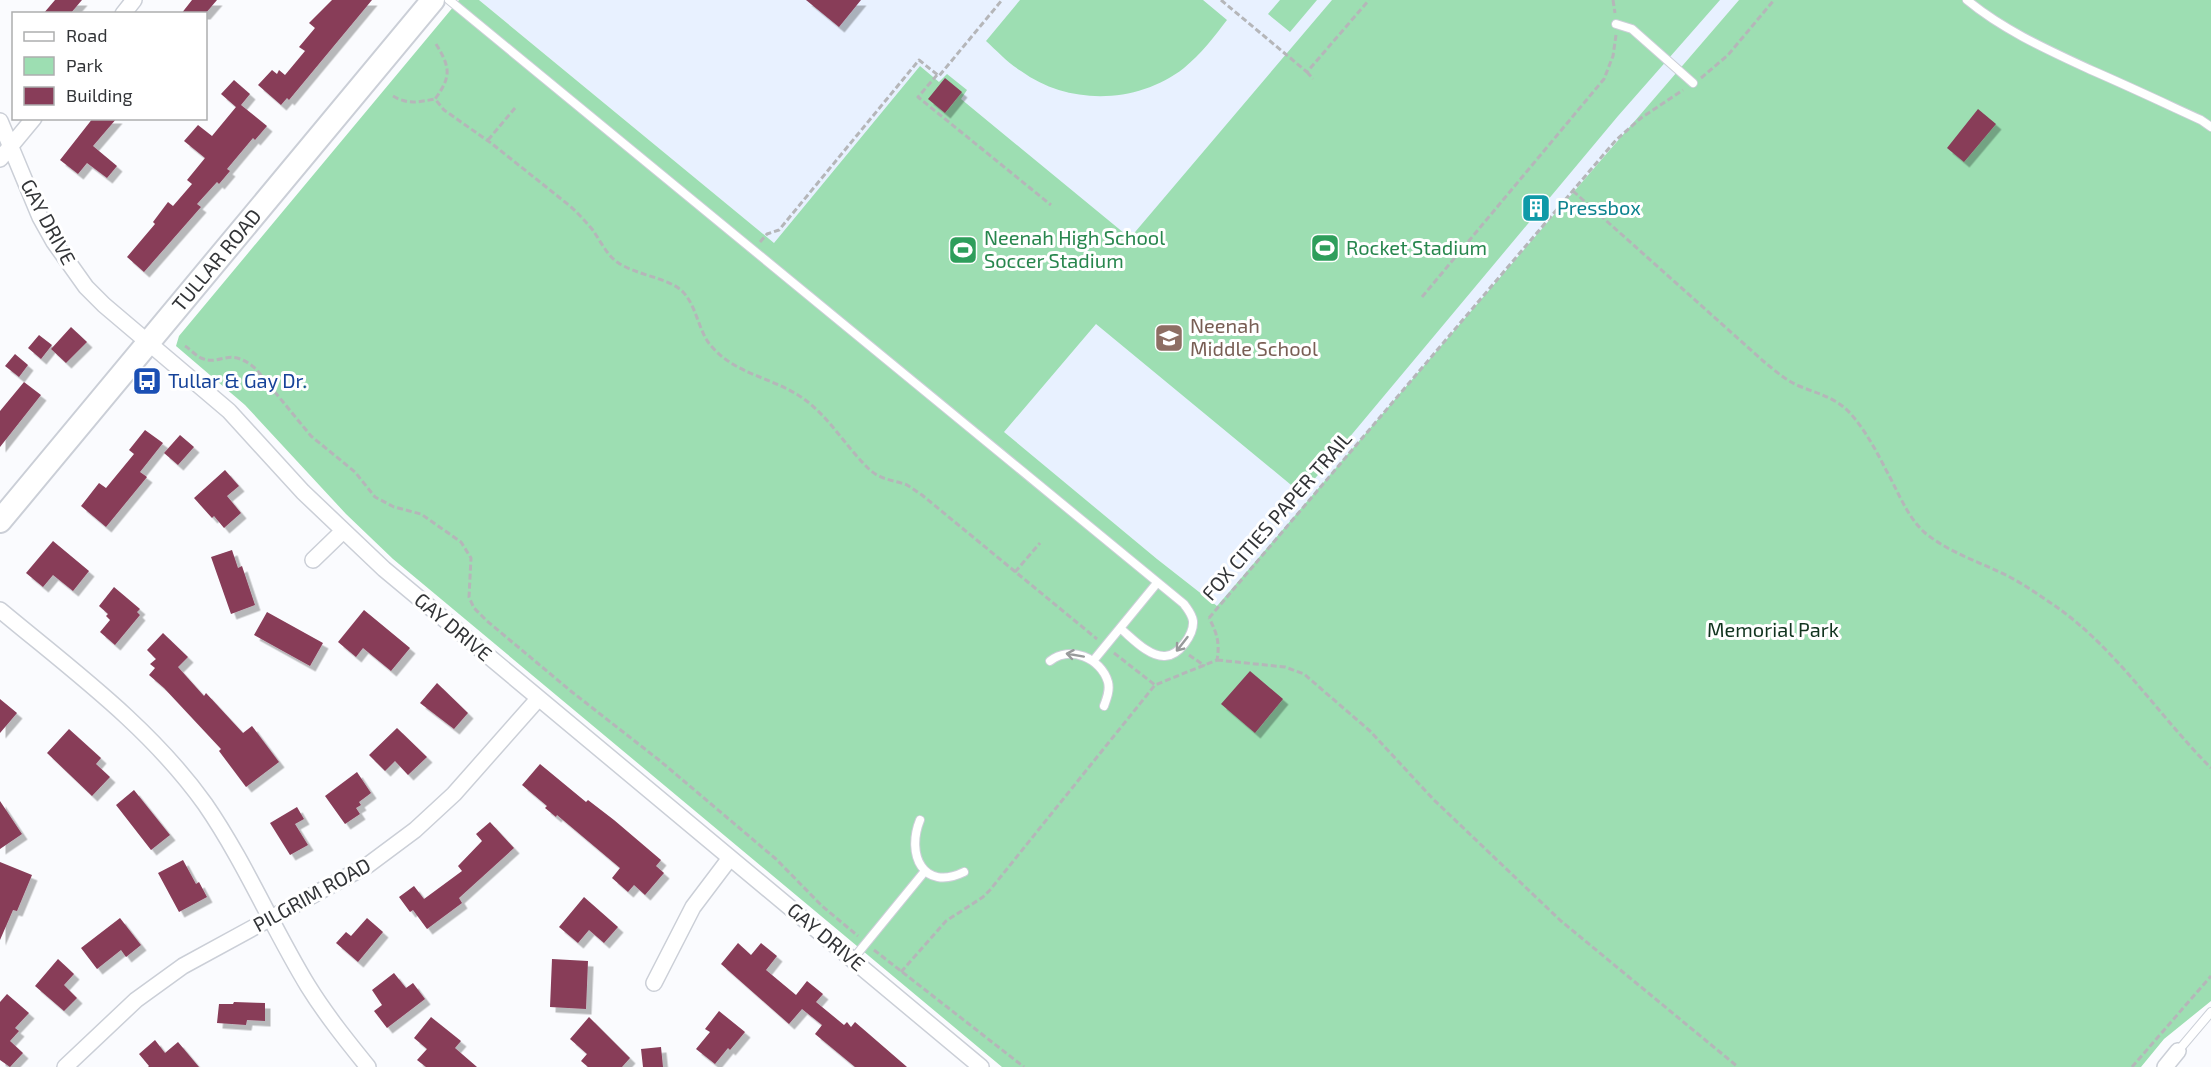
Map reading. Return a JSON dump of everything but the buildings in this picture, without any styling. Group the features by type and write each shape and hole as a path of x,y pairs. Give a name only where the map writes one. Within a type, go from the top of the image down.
{"main road":[{"name":"TULLAR ROAD","path":"0,521 433,0"}],"street":[{"path":"125,12 134,0"},
{"path":"0,159 32,120"},
{"name":"GAY DRIVE","path":"0,121 40,217 70,267 104,305 229,411 303,492 384,569 980,1066"},
{"path":"313,560 343,531"},
{"path":"0,610 118,708 172,764 203,802 232,845 308,986 342,1036 368,1067"},
{"name":"PILGRIM ROAD","path":"65,1067 113,1020 183,966 368,865 415,830 454,794 538,699"},
{"path":"654,983 693,907 730,858"},
{"path":"2165,1067 2178,1051"}],"lane":[{"path":"449,0 1184,604 1191,613 1193,623 1191,632 1180,648 1166,656 1156,655 1121,629"},
{"path":"1967,0 1983,14 2065,58 2201,120 2211,127"},
{"path":"1616,24 1632,28 1693,83"},
{"path":"1093,662 1157,583"},
{"path":"1050,661 1056,656 1069,653 1078,654 1093,662 1108,683 1108,694 1104,706"},
{"path":"920,820 914,838 914,847 917,860 925,872 933,876 951,878 964,872"},
{"path":"853,959 925,872"},
{"path":"2178,1051 2211,1012"}],"path":[{"path":"1002,0 939,76 937,75 918,97 1051,205"},
{"path":"1221,0 1313,79"},
{"path":"1307,72 1369,0"},
{"path":"1422,297 1604,79 1613,56 1616,24 1613,0"},
{"name":"FOX CITIES PAPER TRAIL","path":"1217,660 1218,634 1209,618 1616,140 1641,118 1705,76 1728,55 1774,0"},
{"path":"435,99 446,80 448,66 436,44"},
{"path":"753,250 767,234 779,230 919,60 937,75"},
{"path":"393,96 411,103 435,99"},
{"path":"435,99 444,110 488,140 582,216 614,260 632,271 682,290 704,337 712,348 729,362 739,369 779,385 804,399 837,432 870,471 883,479 906,485 922,495 1155,685"},
{"path":"488,140 515,108"},
{"path":"1573,191 1762,360 1786,379 1798,386 1832,397 1848,411 1863,429 1906,511 1924,531 1952,551 2009,577 2065,614 2108,653 2182,739 2211,768"},
{"path":"185,345 200,358 230,357 246,360 311,436 355,472 375,497 394,507 421,514 460,542 471,558 469,597 474,608 487,621 767,851 822,906 866,943 1024,1067"},
{"path":"1015,572 1040,543"},
{"path":"1180,648 1205,666"},
{"path":"901,972 946,921 990,890 1155,685 1217,660 1285,668 1304,674 1370,731 1434,800 1561,921 1738,1067"},
{"path":"2132,1067 2211,976"}],"shaded area":[{"name":"Neenah Middle School","path":"479,0 1739,0 1217,606"}],"green space":[{"name":"Memorial Park","path":"459,0 479,0 774,243 920,66 939,82 947,74 967,90 961,99 1130,238 1332,0 1720,0 1618,116 1302,494 1096,324 1004,432 1217,606 1739,0 2211,0 2211,1001 2164,1039 2141,1067 1002,1067 393,559 346,514 245,405 176,346 179,336"},
{"path":"1020,0 1203,0 1227,20 1196,57 1166,80 1146,89 1125,94 1082,95 1040,82 1021,71 986,41"},
{"path":"1280,0 1317,0 1290,32 1268,14"}],"place":[{"name":"Pressbox","path":"1536,208"},
{"name":"Rocket Stadium","path":"1325,248"},
{"name":"Neenah High School Soccer Stadium","path":"963,250"},
{"name":"Neenah Middle School","path":"1169,338"},
{"name":"Tullar & Gay Dr.","path":"147,381"}]}
